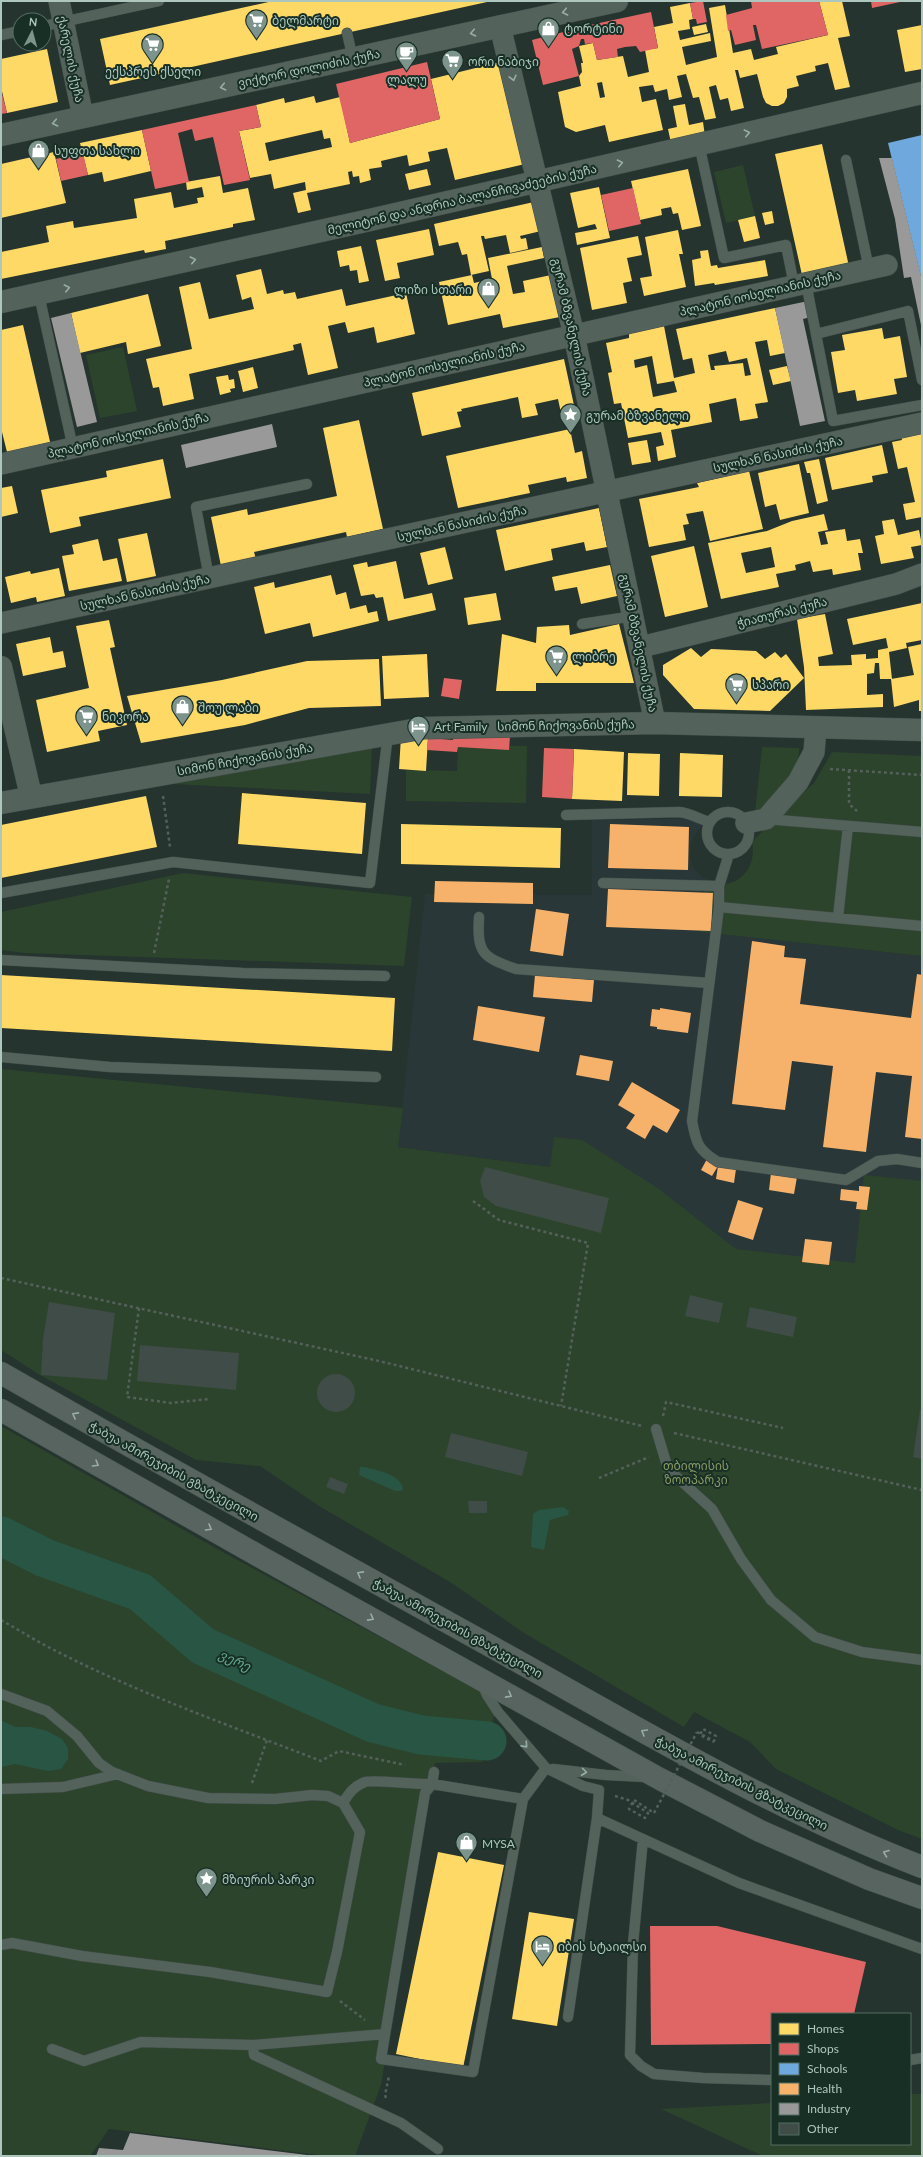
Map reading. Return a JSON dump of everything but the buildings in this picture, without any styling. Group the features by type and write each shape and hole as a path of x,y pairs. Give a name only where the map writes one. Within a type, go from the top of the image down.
{"main road":[{"name":"ჭაბუა ამირეჯიბის გზატკეცილი","path":"1,1373 683,1754 798,1815 863,1844 922,1867"},
{"path":"1,1410 266,1560 660,1779 760,1831 869,1879 922,1898"}],"street":[{"name":"ქარელის ქუჩა","path":"59,1 54,24 83,117"},
{"name":"ვიქტორ დოლიძის ქუჩა","path":"1,135 617,1"},
{"name":"გურამ ბზვანელის ქუჩა","path":"500,26 574,335 641,648 655,722"},
{"name":"მელიტონ და ანდრია ბალანჩივაძეების ქუჩა","path":"1,302 39,295 922,93"},
{"name":"პლატონ იოსელიანის ქუჩა","path":"1,464 878,267"},
{"name":"სულხან ნასიძის ქუჩა","path":"1,623 922,423"},
{"name":"ჭიათურას ქუჩა","path":"641,648 896,584 922,574"},
{"path":"1,667 31,796"},
{"name":"სიმონ ჩიქოვანის ქუჩა","path":"1,803 31,796 424,728 655,722 922,730"},
{"path":"746,823 766,819 798,782 807,768 815,746 816,728"}],"lane":[{"path":"54,24 159,1"},
{"path":"1,35 12,33"},
{"path":"347,33 353,59"},
{"path":"699,144 724,258 786,245 816,334 832,421 922,405"},
{"path":"846,160 878,267"},
{"path":"39,295 73,448"},
{"path":"816,334 908,312 922,380"},
{"path":"209,578 196,507 307,484"},
{"path":"582,624 634,616"},
{"path":"1,893 173,862 370,883 388,734"},
{"path":"566,815 679,812 689,813 698,819 710,822"},
{"path":"728,812 736,814 746,823 748,837 742,849 729,854 717,851 708,841 706,835 710,822 715,817 728,812"},
{"path":"766,819 922,832"},
{"path":"838,917 848,826"},
{"path":"729,854 719,886 718,907 692,1121 696,1142 706,1155 718,1162 846,1180 878,1160 897,1159 922,1163"},
{"path":"603,883 719,886"},
{"path":"718,907 922,926"},
{"path":"479,917 477,938 482,951 493,960 516,969 709,983"},
{"path":"1,960 243,973 385,976"},
{"path":"1,1057 110,1067 376,1077"},
{"path":"658,1430 668,1469 712,1509 741,1559 772,1600 815,1637 862,1652 922,1660"},
{"path":"480,1678 487,1695 498,1712 546,1768 583,1786 599,1790 598,1818 568,2017"},
{"path":"1,1694 47,1711 77,1736 98,1763 118,1774 148,1786 208,1798 275,1800 312,1795 328,1796 343,1803 360,1832 337,1952 327,1992 210,1972 82,1956 12,1943 1,1944"},
{"path":"546,1768 606,1775 660,1779"},
{"path":"434,1772 432,1784 425,1793 381,2060 473,2072 523,1799 546,1768"},
{"path":"1,1789 63,1787 118,1774"},
{"path":"343,1803 351,1790 367,1781 416,1785 432,1784 523,1799"},
{"path":"598,1818 739,1883 922,1949"},
{"path":"643,1839 633,1944 630,2055 640,2066 654,2074 703,2078 771,2080"},
{"path":"52,2049 84,2061 141,2042 253,2045 385,2034"},
{"path":"253,2045 254,2056 401,2123 438,2149"},
{"path":"911,2060 922,2058"}],"path":[{"path":"807,768 922,775"},
{"path":"849,770 850,804 862,815"},
{"path":"473,1201 499,1220 588,1243 560,1406"},
{"path":"1,1278 380,1361 658,1430 922,1490"},
{"path":"139,1308 127,1397 171,1403 209,1399"},
{"path":"658,1430 666,1402 783,1428"},
{"path":"599,1478 632,1463 663,1452"},
{"path":"1,1620 54,1650 115,1679 190,1711 321,1760 339,1751 434,1772"},
{"path":"628,1800 635,1804 648,1812 645,1818 629,1809 632,1804 634,1800 654,1813 697,1732 701,1733 703,1729 716,1736 714,1741 701,1733"},
{"path":"701,1733 700,1735 714,1742"},
{"path":"247,1799 267,1740"},
{"path":"327,1992 385,2034"},
{"path":"396,2075 389,2074 385,2095 401,2123"}],"shaded area":[{"path":"707,818 693,838 690,847 690,857 693,867 705,879 701,932 922,956 922,1271 839,1271 736,1249 659,1189 550,1167 398,1147 425,894 592,895 592,820"},
{"path":"360,1467 381,1471 393,1476 398,1480 403,1489 401,1491 395,1491 359,1475"},
{"path":"563,1507 569,1511 568,1515 550,1520 544,1550 531,1547 533,1514 539,1510"},
{"path":"1,1720 15,1727 31,1727 47,1731 62,1739 68,1748 68,1759 61,1769 48,1771 15,1764 1,1767"}],"green space":[{"path":"743,165 755,216 726,223 714,172"},
{"path":"123,347 137,411 100,418 86,355"},
{"path":"372,745 370,794 154,783"},
{"path":"458,745 527,746 526,803 406,801 406,770 457,771"},
{"path":"762,747 799,748 797,773 754,823"},
{"path":"832,752 922,756 922,956 701,932 705,879 715,883 725,884 734,882 741,877 751,862 753,852 752,842 781,812 814,783"},
{"path":"183,873 412,897 404,966 25,953 1,950 1,912"},
{"name":"თბილისის ზოოპარკი","path":"1,1069 403,1108 398,1147 550,1167 554,1137 582,1140 659,1189 736,1249 855,1263 864,1175 922,1181 922,1839 898,1830 776,1769 750,1742 694,1712 684,1727 524,1633 450,1582 319,1506 260,1466 196,1460 40,1375 1,1350"},
{"name":"მზიურის პარკი","path":"1,1426 219,1550 498,1701 482,1762 435,1763 381,2085 355,2156 328,2156 109,2129 90,2156 1,2156"},
{"path":"911,2094 922,2094 922,2156 763,2156 661,2109 771,2103 771,2145 911,2145"}],"waterway":[{"name":"ვერე","path":"1,1536 45,1558 140,1592 203,1646 373,1723 421,1735 487,1741"}],"place":[{"name":"ბელმარტი","path":"256,40"},
{"name":"ტორტინი","path":"549,48"},
{"name":"ექსპრეს ქსელი","path":"153,64"},
{"name":"ლალუ","path":"407,72"},
{"name":"ორი ნაბიჯი","path":"453,80"},
{"name":"სუფთა სახლი","path":"39,170"},
{"name":"ლიზი სთარი","path":"488,308"},
{"name":"გურამ ბზვანელი","path":"571,434"},
{"name":"ლიბრე","path":"557,676"},
{"name":"სპარი","path":"737,704"},
{"name":"შოუ ლაბი","path":"183,726"},
{"name":"ნიკორა","path":"87,736"},
{"name":"Art Family","path":"418,746"},
{"name":"MYSA","path":"467,1862"},
{"name":"მზიურის პარკი","path":"207,1898"},
{"name":"იბის სტაილსი","path":"542,1966"}]}
